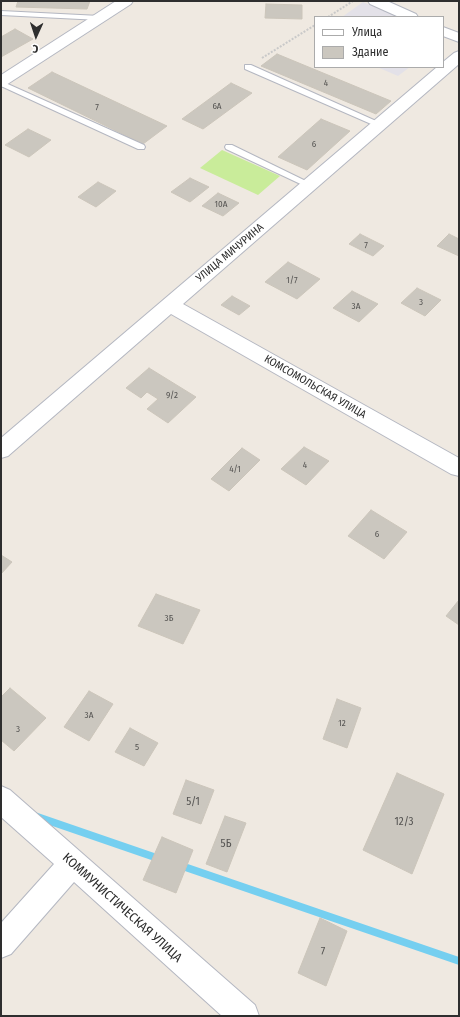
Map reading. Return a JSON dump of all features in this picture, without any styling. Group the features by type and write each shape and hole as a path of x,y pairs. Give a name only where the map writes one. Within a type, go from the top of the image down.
{"street":[{"path":"1,82 126,1"},
{"path":"375,1 409,16"},
{"path":"444,31 459,38"},
{"name":"УЛИЦА МИЧУРИНА","path":"1,450 459,56"},
{"name":"КОМСОМОЛЬСКАЯ УЛИЦА","path":"170,305 459,468"},
{"name":"КОММУНИСТИЧЕСКАЯ УЛИЦА","path":"1,799 244,1016"},
{"path":"1,944 72,864"}],"lane":[{"path":"1,14 100,18"},
{"path":"248,67 380,125"},
{"path":"1,82 141,147"},
{"path":"228,147 310,185"}],"path":[{"path":"330,16 353,1"},
{"path":"248,67 314,26"}],"shaded area":[{"path":"363,2 397,16 343,16"},
{"path":"379,68 409,68 398,76"}],"green space":[{"path":"222,150 280,176 258,195 200,168"}],"building":[{"path":"18,1 90,1 87,9 16,7"},
{"path":"266,4 302,5 302,19 265,18"},
{"path":"15,29 33,39 1,57 1,37"},
{"path":"277,54 391,101 376,114 261,66"},
{"path":"52,72 167,126 143,144 28,88"},
{"path":"231,83 252,93 203,129 182,119"},
{"path":"321,119 350,131 307,170 278,157"},
{"path":"28,129 51,140 29,157 5,145"},
{"path":"190,178 209,187 190,202 171,192"},
{"path":"98,182 116,191 96,207 78,197"},
{"path":"218,193 239,203 223,216 202,206"},
{"path":"360,234 384,246 373,256 349,244"},
{"path":"449,234 459,239 459,256 437,246"},
{"path":"288,262 320,279 297,299 265,282"},
{"path":"417,288 441,300 425,316 401,303"},
{"path":"352,291 378,304 359,322 333,308"},
{"path":"232,296 250,306 239,315 221,305"},
{"path":"149,368 196,397 168,423 147,409 158,399 147,392 141,398 126,388"},
{"path":"304,447 329,461 306,485 281,469"},
{"path":"242,448 260,460 229,491 211,479"},
{"path":"371,510 407,532 384,559 348,536"},
{"path":"1,555 12,562 1,574"},
{"path":"156,594 200,610 183,644 138,626"},
{"path":"459,600 459,625 446,616"},
{"path":"10,688 46,718 14,751 1,740 1,697"},
{"path":"89,691 113,704 89,741 64,727"},
{"path":"337,699 361,708 347,748 323,739"},
{"path":"130,728 158,743 144,766 115,752"},
{"path":"397,773 444,794 412,874 363,850"},
{"path":"186,780 214,790 201,824 173,814"},
{"path":"225,816 246,823 227,872 206,864"},
{"path":"162,837 193,850 176,893 143,880"},
{"path":"320,918 347,931 326,986 298,973"}],"waterway":[{"path":"35,816 160,859"},
{"path":"179,865 459,961"}]}
